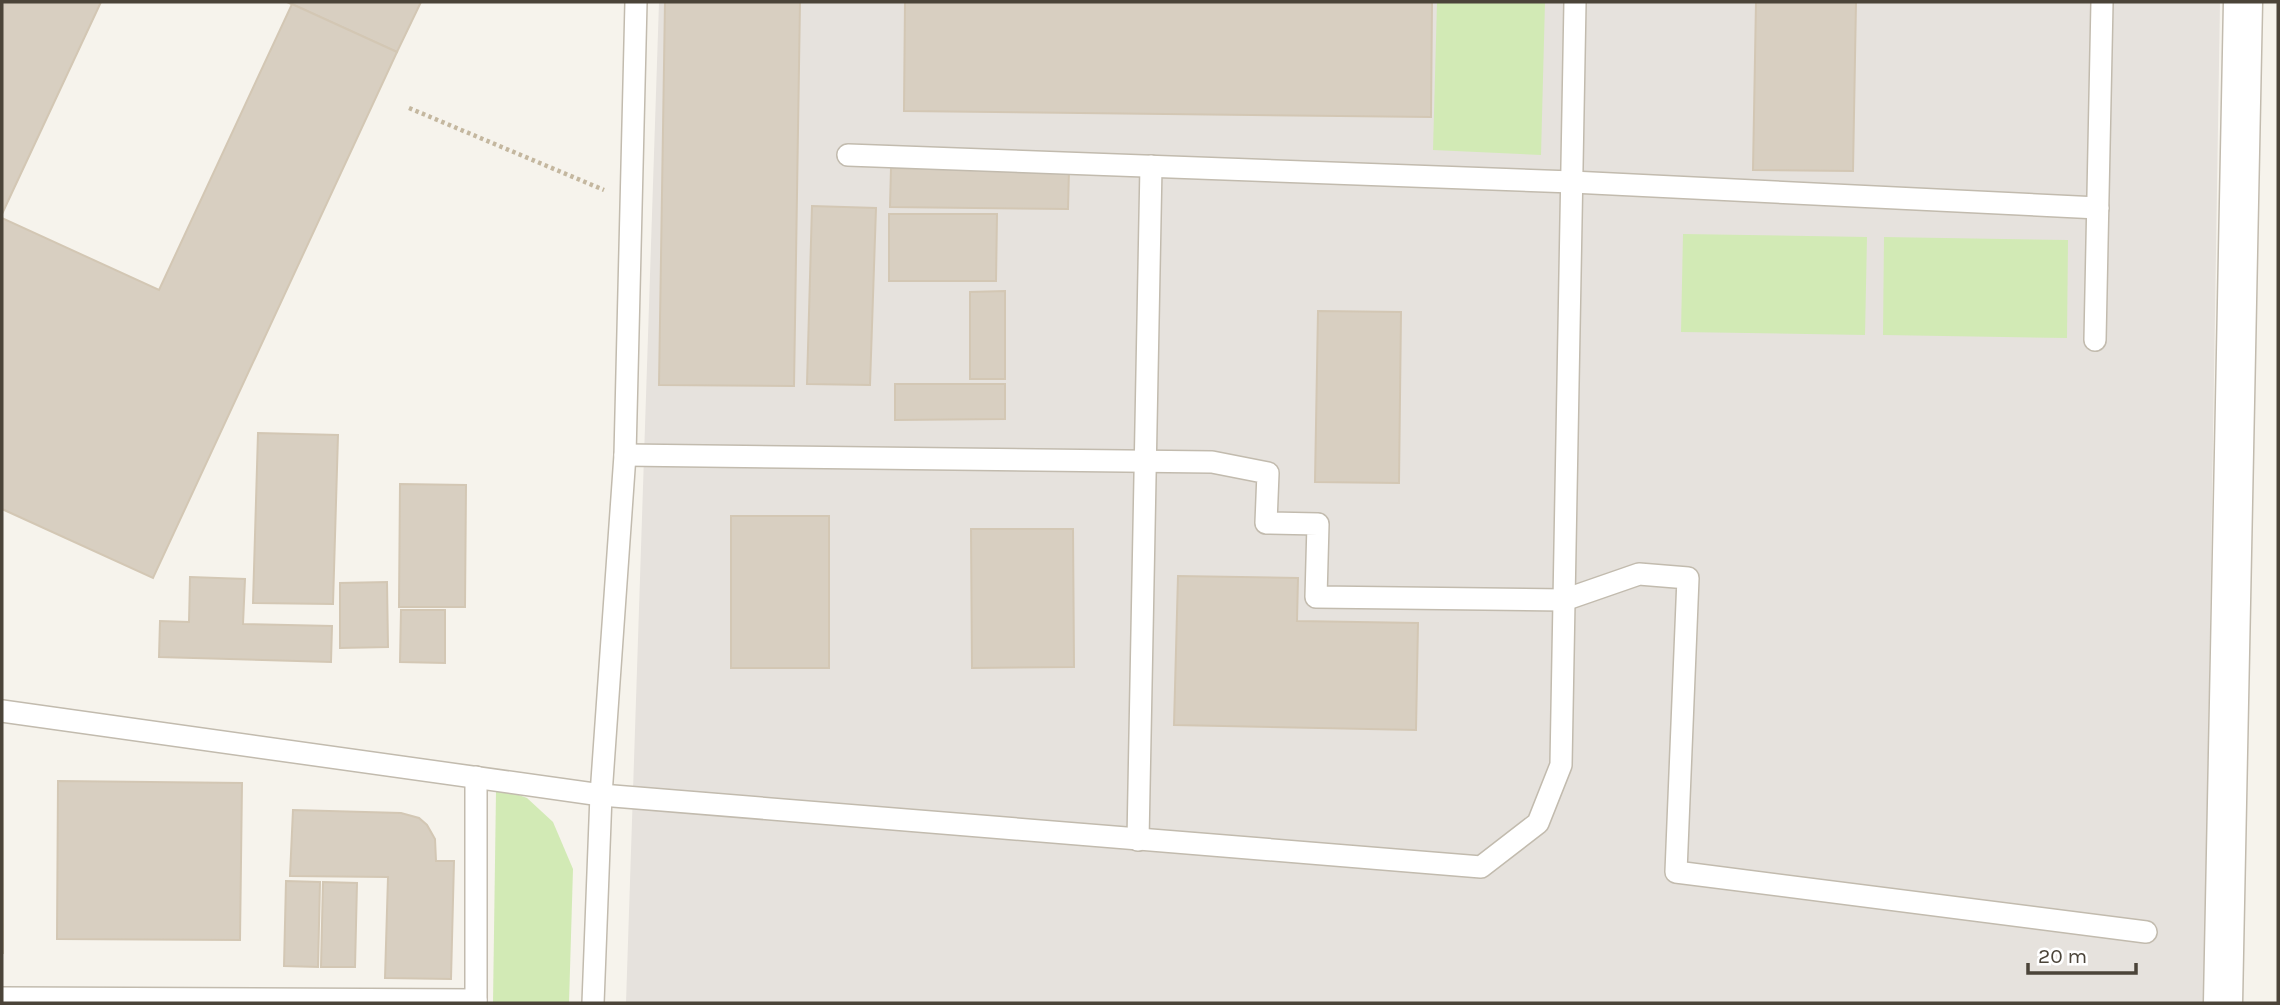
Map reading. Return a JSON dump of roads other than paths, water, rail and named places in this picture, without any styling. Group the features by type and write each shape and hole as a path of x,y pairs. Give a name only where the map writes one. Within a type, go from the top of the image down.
{"street":[{"path":"2223,1003 2242,2"}],"lane":[{"path":"593,1003 601,795 625,455 636,2"},
{"path":"2,711 601,795 1481,867 1538,823 1561,765 1576,2"},
{"path":"2095,340 2102,2"},
{"path":"849,155 1572,181 2098,208"},
{"path":"1139,840 1151,166"},
{"path":"625,455 1212,462 1268,473 1266,523 1318,524 1316,597 1564,600 1639,574 1688,578 1676,872 2146,932"},
{"path":"2,998 476,1002 476,777"}]}
